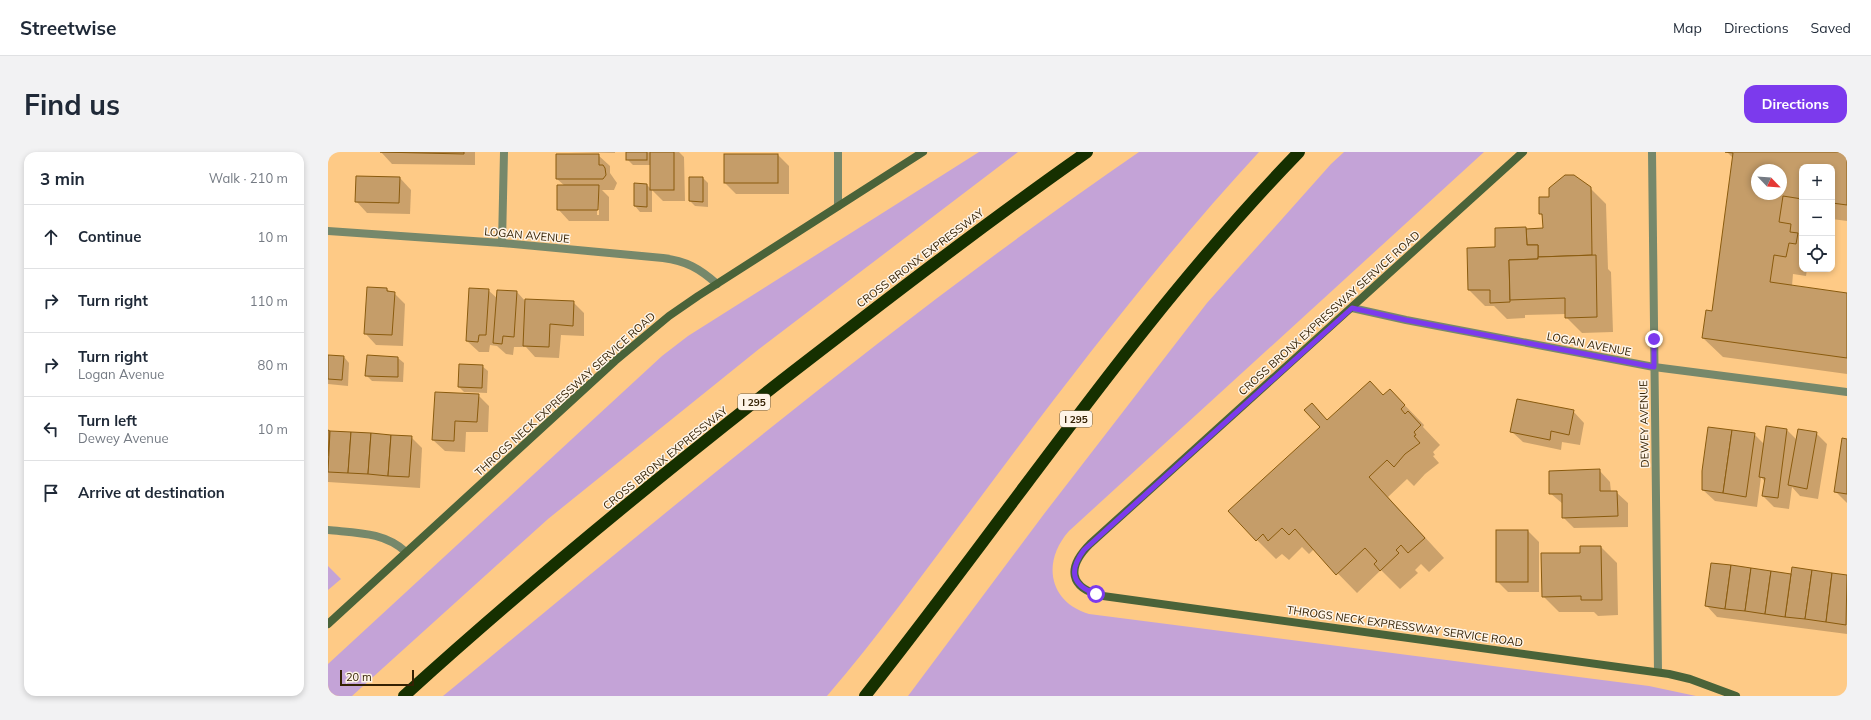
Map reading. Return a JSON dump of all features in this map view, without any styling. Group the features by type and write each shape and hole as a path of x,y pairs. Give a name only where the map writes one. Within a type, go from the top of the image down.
{"highway":[{"name":"CROSS BRONX EXPRESSWAY","path":"404,696 502,609 712,436 888,298 1087,152"},
{"name":"I 295","path":"865,696 1136,340 1193,268 1299,152"}],"street":[{"path":"502,244 504,152"},
{"path":"838,152 838,206"},
{"path":"838,206 923,152"},
{"name":"CROSS BRONX EXPRESSWAY SERVICE ROAD","path":"1075,578 1075,563 1087,547 1523,152"},
{"name":"DEWEY AVENUE","path":"1652,152 1658,672"},
{"name":"THROGS NECK EXPRESSWAY SERVICE ROAD","path":"328,624 634,344 669,316 838,206"},
{"name":"LOGAN AVENUE","path":"328,231 672,259 685,262 697,268 717,284"},
{"name":"LOGAN AVENUE","path":"1352,308 1406,320 1654,367 1847,392"},
{"path":"328,530 374,535 392,541 406,552"},
{"name":"THROGS NECK EXPRESSWAY SERVICE ROAD","path":"1075,578 1082,588 1103,596 1658,672 1690,679 1736,696"}],"shaded area":[{"path":"979,152 1018,152 759,349 548,519 352,696 328,696 328,664 662,356 688,336"},
{"path":"1139,152 1259,152 1220,195 1109,329 881,629 827,696 443,696 785,416 872,348 960,281"},
{"path":"1344,152 1484,152 1069,531 1060,543 1055,555 1053,567 1054,579 1058,590 1065,600 1075,608 1089,614 1649,686 1696,696 908,696 1044,514 1207,303 1331,164"},
{"path":"328,566 341,579 328,590"}],"building":[{"path":"380,152 464,152 464,154"},
{"path":"626,152 647,152 647,160 626,160"},
{"path":"650,152 674,152 674,190 650,190"},
{"path":"1725,152 1847,152 1847,205 1835,203 1835,164 1799,164 1799,199 1787,197 1787,164 1751,164 1751,200 1782,200 1779,222 1791,224 1790,232 1798,233 1796,244 1789,243 1786,257 1774,255 1770,282 1847,293 1847,358 1702,338 1706,310 1712,311 1733,153"},
{"path":"556,154 599,154 599,165 603,165 606,175 603,179 556,179"},
{"path":"724,154 778,154 778,183 724,183"},
{"path":"1565,175 1574,175 1591,187 1592,255 1538,257 1538,245 1527,245 1526,229 1543,228 1542,214 1539,214 1539,197 1549,197 1549,188"},
{"path":"356,176 400,177 399,203 355,202"},
{"path":"689,177 703,177 703,202 689,201"},
{"path":"634,183 647,184 647,207 634,206"},
{"path":"557,185 599,185 598,210 557,210"},
{"path":"1526,227 1527,245 1538,245 1538,259 1509,260 1510,302 1490,303 1490,290 1468,290 1467,248 1495,247 1495,228"},
{"path":"1596,255 1597,317 1565,318 1565,298 1510,300 1509,260 1538,259 1538,257"},
{"path":"367,287 387,288 387,291 395,292 392,335 364,334"},
{"path":"469,288 489,289 486,335 479,335 478,342 466,341"},
{"path":"497,290 517,291 514,337 503,336 502,344 493,343"},
{"path":"525,299 574,301 573,326 550,324 549,347 523,346"},
{"path":"328,355 344,356 342,380 328,379"},
{"path":"367,355 398,357 398,377 365,376"},
{"path":"459,364 483,365 482,388 458,387"},
{"path":"1370,381 1383,395 1390,389 1405,405 1401,409 1405,414 1408,411 1421,425 1414,432 1416,435 1414,436 1420,443 1405,454 1394,467 1387,460 1369,477 1425,538 1408,553 1401,545 1396,550 1399,553 1380,571 1374,564 1377,561 1365,548 1336,575 1295,529 1289,535 1282,528 1268,541 1263,534 1256,541 1228,511 1320,427 1304,410 1312,403 1327,420"},
{"path":"435,392 479,394 477,422 455,421 454,441 432,440"},
{"path":"1517,399 1574,410 1569,435 1551,431 1550,440 1510,432"},
{"path":"1766,426 1787,429 1778,498 1762,496 1765,478 1759,477"},
{"path":"1708,427 1732,430 1723,493 1702,490 1702,471"},
{"path":"1798,429 1817,432 1807,489 1788,485"},
{"path":"328,430 330,431 328,456"},
{"path":"1732,430 1755,433 1746,497 1723,493"},
{"path":"330,431 351,432 348,473 328,472"},
{"path":"351,432 371,433 368,474 348,473"},
{"path":"371,433 391,435 388,476 368,474"},
{"path":"391,435 412,436 409,477 388,476"},
{"path":"1842,438 1847,439 1847,494 1834,492"},
{"path":"1600,469 1600,491 1617,491 1618,516 1562,518 1562,494 1549,494 1549,471"},
{"path":"1496,530 1528,530 1528,582 1496,582"},
{"path":"1580,546 1601,546 1602,600 1581,600 1581,596 1542,597 1541,553 1580,553"},
{"path":"1711,563 1731,565 1725,609 1705,606"},
{"path":"1731,565 1751,568 1745,611 1725,609"},
{"path":"1792,567 1812,570 1805,619 1785,617"},
{"path":"1751,568 1771,571 1765,614 1745,611"},
{"path":"1812,570 1832,573 1826,622 1805,619"},
{"path":"1771,571 1791,574 1785,617 1765,614"},
{"path":"1832,573 1847,575 1846,625 1826,622"}],"route":[{"path":"1096,594 1088,592 1082,588 1075,578 1075,563 1084,550 1352,308 1406,320 1654,367 1654,339"}]}
